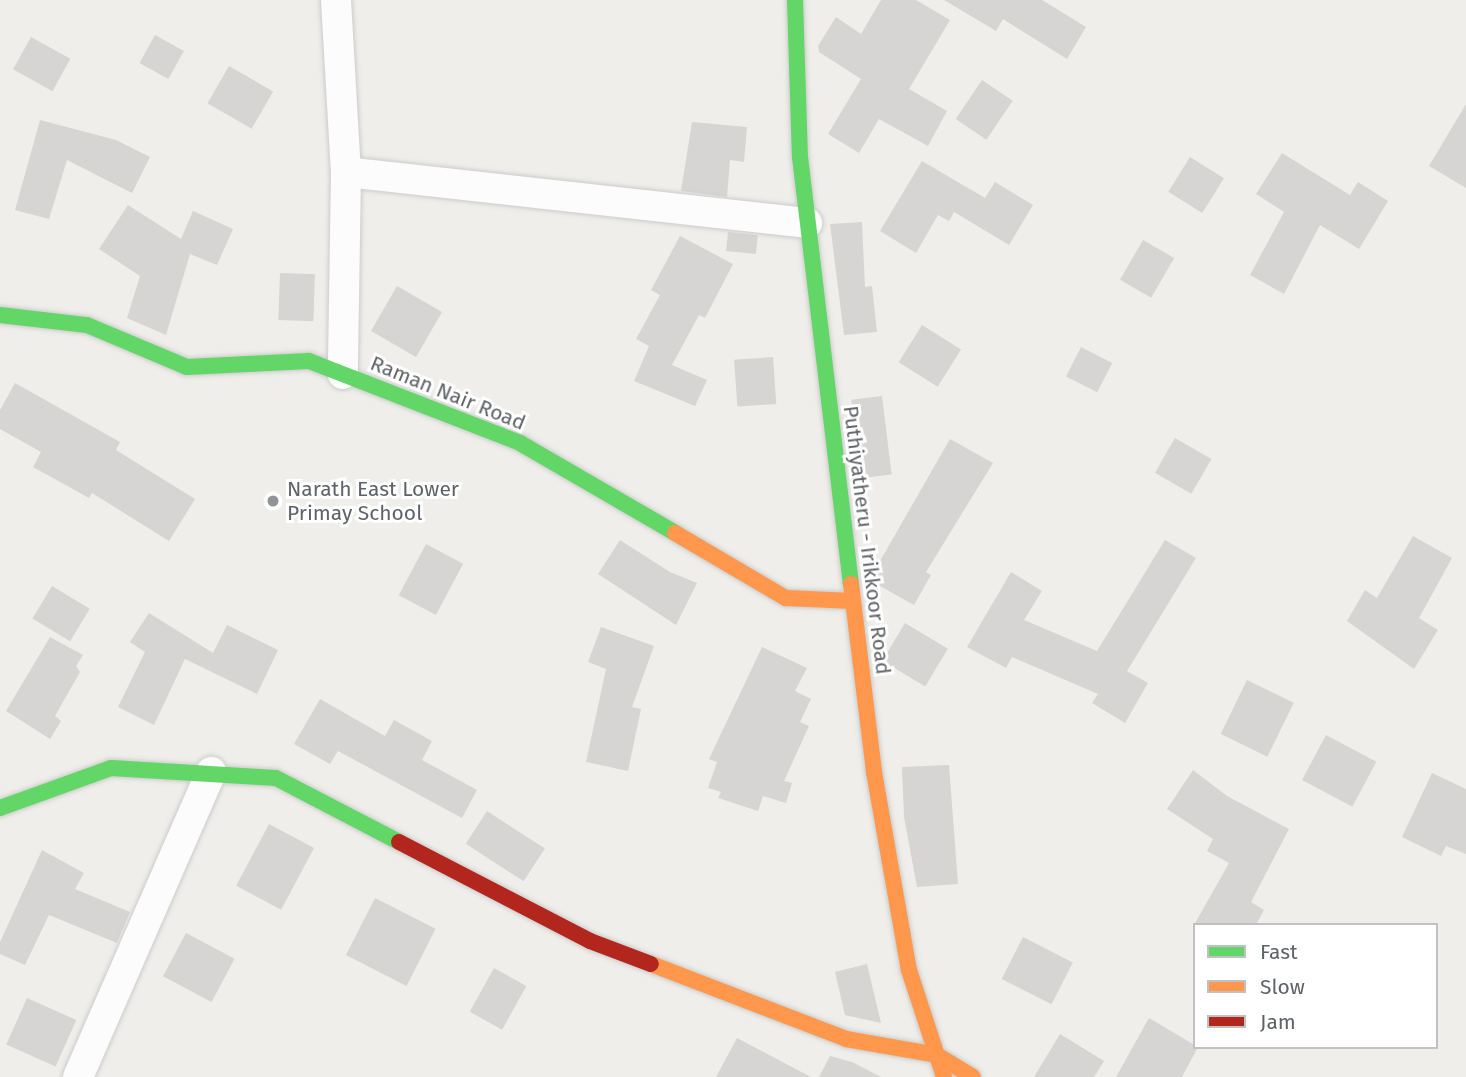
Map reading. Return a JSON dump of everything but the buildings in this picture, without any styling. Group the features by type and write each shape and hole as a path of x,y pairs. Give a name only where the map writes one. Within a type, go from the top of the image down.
{"street":[{"path":"336,0 346,172 343,374"},
{"name":"Puthiyatheru - Irikkoor Road","path":"795,0 807,223 853,601 894,898 909,970 944,1077"},
{"path":"346,172 807,223"},
{"name":"Raman Nair Road","path":"0,315 87,326 187,367 309,361 520,443 786,598 853,601"},
{"path":"0,808 111,768 276,778 433,856 474,884 524,909 672,974 780,1011 846,1039 937,1055 973,1077"},
{"path":"78,1077 211,772"}],"traffic: fast":[{"path":"795,0 800,157 851,584"},
{"path":"0,315 87,325 187,367 309,361 520,443 675,533"},
{"path":"0,808 111,768 276,778 399,842"}],"traffic: slow":[{"path":"675,533 786,598 853,601"},
{"path":"851,584 874,772 909,970 944,1077"},
{"path":"651,964 846,1039 937,1055 973,1077"}],"traffic: jam":[{"path":"399,842 590,941 651,964"}],"place":[{"name":"Narath East Lower Primay School","path":"273,501"}]}
